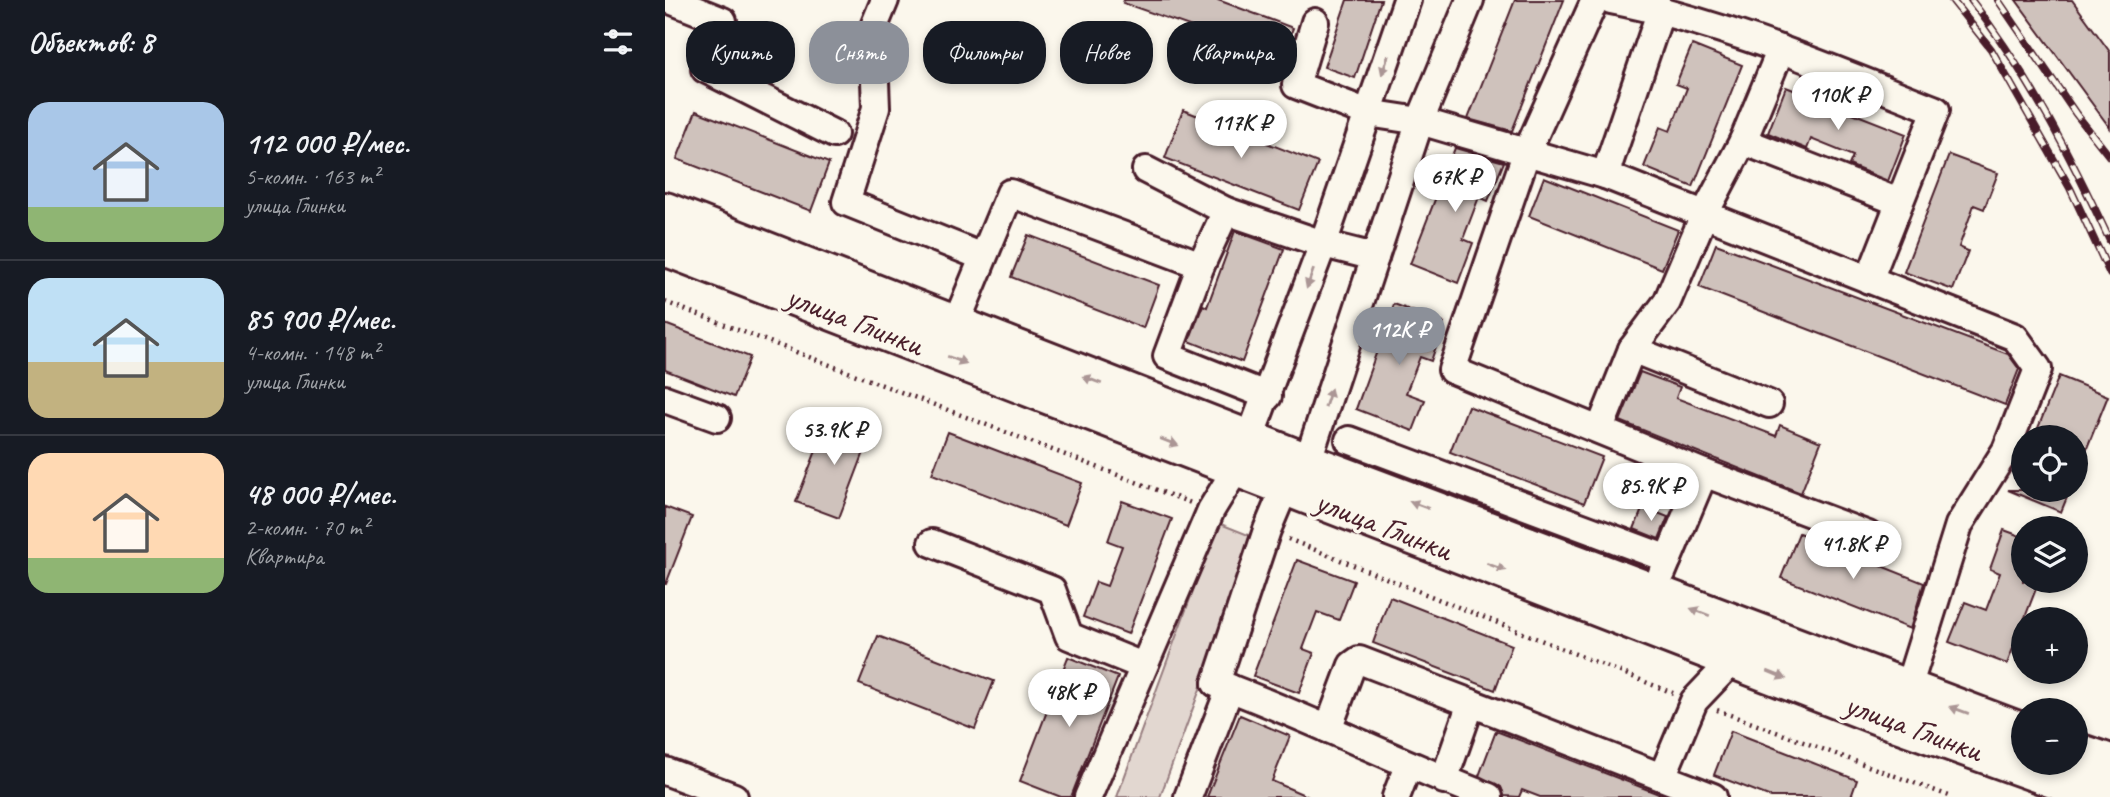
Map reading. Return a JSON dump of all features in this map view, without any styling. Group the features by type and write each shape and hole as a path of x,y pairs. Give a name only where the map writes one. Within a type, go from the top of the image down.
{"highway":[{"name":"улица Глинки","path":"665,212 757,265 1296,475 1647,608 1907,691 2011,729"},
{"name":"улица Глинки","path":"665,246 757,265 955,326 1242,454"},
{"name":"улица Глинки","path":"1647,608 1735,658 1881,716 2106,786"},
{"name":"улица Глинки","path":"2088,766 2106,786"}],"street":[{"path":"670,0 723,21 705,69 834,134"},
{"path":"885,0 873,29 876,108 846,202 983,257"},
{"path":"1088,797 1211,510 1242,454 1268,396 1407,0"},
{"path":"1188,797 1223,685 1266,530 1296,475 1375,257 1420,121 1470,0"},
{"path":"1595,0 1526,153 1452,370 1703,473 1868,536"},
{"path":"1611,0 1661,10 1781,49 1936,110 1869,280"},
{"path":"1605,175 1661,10"},
{"path":"1315,22 1296,85 1369,113 1420,121 1605,175 2015,337 2038,369 2006,450 1959,525 1907,691"},
{"path":"1600,429 1632,349 1667,302 1704,215 1743,141 1781,49"},
{"path":"1743,141 1899,202"},
{"path":"1146,170 1226,211 1323,244 1375,257"},
{"path":"955,326 1010,192 1201,265"},
{"path":"1226,211 1201,265 1167,356 1268,396"},
{"path":"1632,349 1769,404"},
{"path":"665,398 717,418"},
{"path":"1349,440 1668,559"},
{"path":"1647,608 1703,473"},
{"path":"932,543 1052,590 1069,636 1143,666"},
{"path":"1662,777 1694,701 1735,658"},
{"path":"1328,729 1352,665 1359,660 1713,797"},
{"path":"1223,685 1408,766 1489,797"},
{"path":"1444,780 1471,702"},
{"path":"1396,797 1408,766"},
{"path":"665,771 734,797"}],"path":[{"path":"665,302 1211,510"},
{"path":"1266,530 1694,701 1952,797"}],"shaded area":[{"path":"1218,523 1256,538 1160,797 1117,797"}],"building":[{"path":"1124,0 1218,0 1274,21 1175,21 1123,3"},
{"path":"1347,0 1381,0 1355,78 1324,67"},
{"path":"1515,0 1564,0 1512,131 1468,119"},
{"path":"2016,0 2072,0 2110,52 2110,128"},
{"path":"1692,45 1742,65 1693,187 1644,167 1660,127 1670,131 1687,88 1676,84"},
{"path":"1786,87 1906,134 1888,181 1849,165 1853,156 1811,139 1807,149 1768,133"},
{"path":"1183,110 1318,163 1299,210 1165,158"},
{"path":"696,111 829,163 811,211 677,159"},
{"path":"1455,148 1504,162 1488,201 1479,197 1463,239 1473,243 1458,283 1410,264"},
{"path":"1949,155 1998,173 1984,209 1974,205 1959,247 1968,251 1953,290 1904,272"},
{"path":"1544,177 1678,230 1662,269 1529,216"},
{"path":"1235,231 1284,249 1242,362 1189,341 1203,305 1207,307"},
{"path":"1028,235 1159,285 1143,328 1011,277"},
{"path":"1716,244 2008,354 2019,369 2005,405 1699,287"},
{"path":"1394,304 1444,323 1431,361 1420,357 1406,393 1425,400 1413,431 1356,409"},
{"path":"665,324 750,357 734,397 665,370"},
{"path":"1640,372 1680,387 1676,398 1776,436 1780,425 1821,442 1801,493 1620,421"},
{"path":"2059,376 2108,396 2088,445 2088,425 2039,425"},
{"path":"1468,406 1602,457 1584,503 1450,452"},
{"path":"830,415 872,431 839,518 796,502"},
{"path":"948,432 1082,483 1066,525 932,474"},
{"path":"1122,501 1172,519 1128,634 1083,617 1096,582 1107,586 1122,546 1108,541"},
{"path":"2037,502 2065,502 2061,512"},
{"path":"665,507 692,517 666,584 665,584"},
{"path":"1643,507 1668,517 1659,539 1634,529"},
{"path":"2004,530 2011,533 2011,593 2034,593 2029,607 2011,607 2011,654 2007,664 1949,642 1965,602 1986,610 2000,573 1990,569"},
{"path":"1799,533 1924,583 1910,629 1781,578"},
{"path":"1297,560 1354,581 1339,620 1317,612 1303,649 1314,653 1299,693 1253,676"},
{"path":"1390,597 1512,645 1495,690 1373,643"},
{"path":"878,636 994,681 975,729 859,684"},
{"path":"1068,657 1118,677 1071,797 1061,797 1020,781"},
{"path":"1240,715 1290,736 1272,781 1309,797 1207,797"},
{"path":"1496,731 1664,797 1540,797 1522,790 1519,797 1504,796 1501,787 1479,776"},
{"path":"1731,731 1857,780 1851,797 1771,797 1714,775"}],"railway":[{"path":"1952,0 1991,49 2070,188 2110,274"},
{"path":"1971,0 2030,86 2080,178 2110,241"},
{"path":"1998,0 2076,114 2110,157"}]}
